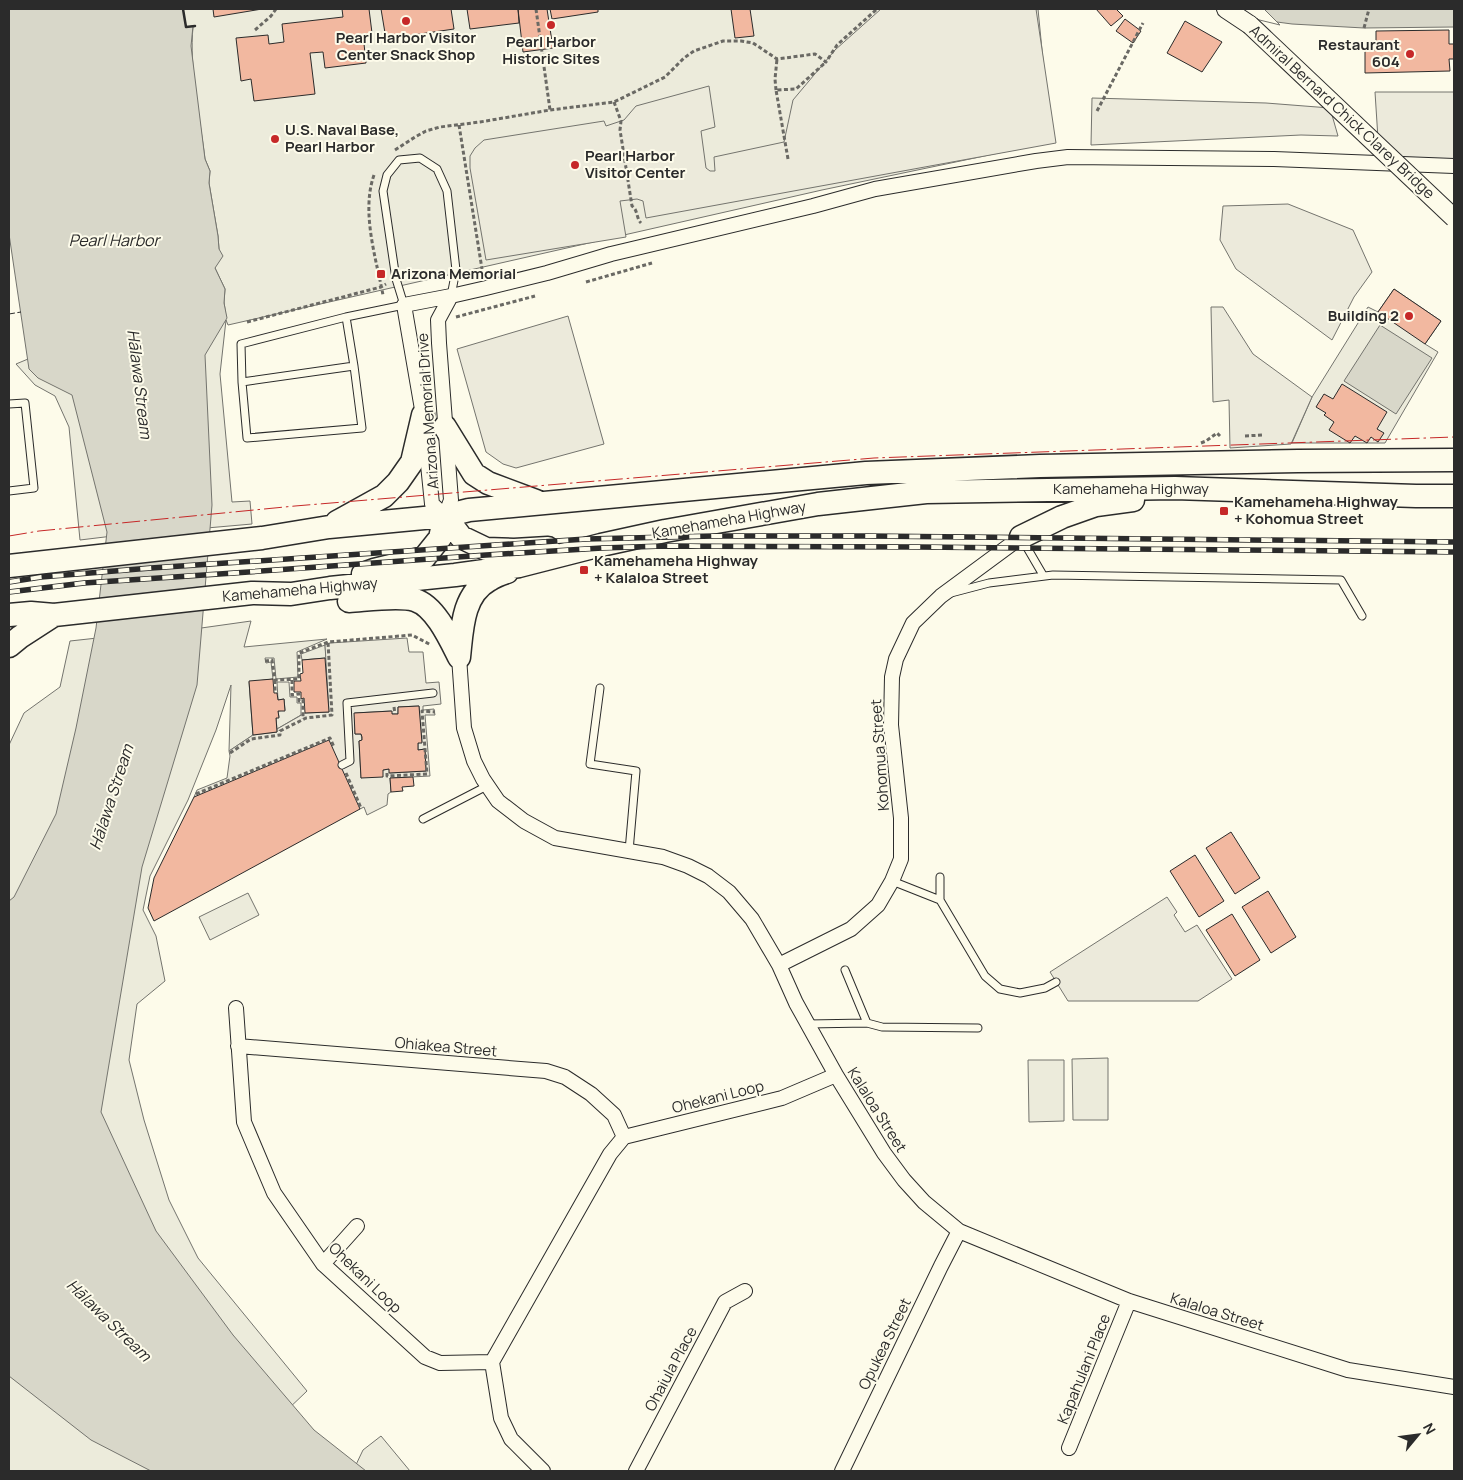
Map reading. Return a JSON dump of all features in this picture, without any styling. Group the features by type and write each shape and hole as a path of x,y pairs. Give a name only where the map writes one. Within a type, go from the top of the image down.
{"main road":[{"path":"329,527 384,496 398,482 412,462 423,415"},
{"path":"445,426 474,474 488,483 542,503"},
{"name":"Kamehameha Highway","path":"9,566 65,558 262,538 329,527 445,516 469,510 866,473 1040,466 1454,460"},
{"path":"1021,537 1062,517 1096,505 1142,499 1175,488"},
{"name":"Kamehameha Highway","path":"9,615 31,613 54,615 252,594 291,594 454,575 519,566 665,531 818,504 926,492 1175,488 1454,496"},
{"path":"1416,496 1454,508"},
{"path":"445,516 461,537 486,549 514,550 601,545"},
{"path":"330,588 374,570 424,558 440,538 445,516"},
{"path":"9,549 34,563"},
{"path":"459,657 464,616 474,594 488,580 519,566"},
{"path":"291,594 338,602 392,598 416,600 433,612 451,640 459,657"},
{"path":"9,646 54,615"}],"street":[{"name":"Admiral Bernard Chick Clarey Bridge","path":"1226,9 1246,17 1454,218"},
{"path":"1238,9 1246,17"},
{"path":"404,305 451,296 611,254 875,189 1036,161 1068,157 1274,159 1454,166"},
{"name":"Arizona Memorial Drive","path":"404,305 423,415 432,504 445,516 451,500 438,320 451,296"},
{"name":"Kohomua Street","path":"779,965 851,929 878,905 892,881 901,859 902,818 891,725 892,677 896,659 913,623 940,596 1021,537"},
{"name":"Kalaloa Street","path":"459,657 464,728 474,761 498,801 524,821 555,838 663,857 708,876 728,892 752,919 779,965 796,1004 836,1075 884,1153 904,1180 924,1202 959,1231 1129,1301 1348,1370 1454,1387"},
{"name":"Ohekani Loop","path":"236,1008 244,1122 274,1193 323,1264 425,1357 440,1363 492,1362"},
{"name":"Ohiakea Street","path":"238,1046 546,1071 565,1078 591,1094 614,1115 624,1137"},
{"name":"Ohekani Loop","path":"624,1137 782,1098 836,1075"},
{"path":"543,1471 511,1439 501,1418 492,1362 610,1154 624,1137"},
{"path":"323,1264 357,1226"},
{"name":"Opukea Street","path":"842,1471 959,1231"},
{"name":"Ohaiula Place","path":"636,1471 725,1302 745,1291"},
{"name":"Kapahulani Place","path":"1069,1448 1129,1301"}],"lane":[{"path":"346,317 362,428 247,438 240,344 346,317 404,305 396,278 383,190 387,176 399,160 420,158 437,170 447,191 456,270 451,296"},
{"path":"242,382 354,366"},
{"path":"9,404 25,402 34,488 9,491"},
{"path":"1021,537 1043,575"},
{"path":"940,596 989,583 1043,575 1341,580 1362,616"},
{"path":"600,688 590,764 636,771 630,851"},
{"path":"342,765 350,761 347,704 434,692"},
{"path":"423,819 488,786"},
{"path":"940,877 940,900 985,976 1000,989 1020,993 1045,988 1056,982"},
{"path":"892,881 940,900"},
{"path":"845,970 867,1023"},
{"path":"808,1024 867,1023 882,1027 978,1028"}],"path":[{"path":"256,30 276,9"},
{"path":"536,9 550,110 614,102 665,77 694,51 723,41 741,40 753,43 777,59 815,54 826,62"},
{"path":"776,90 796,89 826,62 837,45 877,9"},
{"path":"1364,28 1369,9"},
{"path":"1098,111 1143,23"},
{"path":"777,59 776,90 788,159"},
{"path":"614,102 621,121 620,130 632,206 635,208 641,223"},
{"path":"459,125 482,270"},
{"path":"586,282 652,263"},
{"path":"413,278 443,272"},
{"path":"247,322 381,288 386,284"},
{"path":"451,320 536,296"},
{"path":"1196,444 1206,441 1217,433 1220,436"},
{"path":"1245,436 1262,435"},
{"path":"275,680 299,679 299,653 328,642 412,635 431,646"},
{"path":"230,753 251,739 280,735 280,732 303,719 332,715 328,642"},
{"path":"266,661 272,660 276,693"},
{"path":"292,680 292,695 299,694 299,701 303,700 303,719"},
{"path":"386,709 394,709"},
{"path":"387,773 387,776 427,774 422,711 435,712"},
{"path":"196,794 330,738 334,747"}],"shaded area":[{"name":"Pearl Harbor Visitor Center","path":"183,9 1038,9 1051,142 822,190 228,325 226,320 220,374 232,502 250,501 252,524 184,530 201,306 226,317 225,289 215,268 219,249 218,236 209,183 210,171 205,159 196,93 192,59 193,27 186,27"},
{"path":"881,9 1036,9 1056,143 646,218 643,201 637,199 620,201 626,237 486,260 470,168 470,156 475,148 484,140 604,121 606,126 624,120 636,106 709,86 715,127 701,131 706,168 710,171 715,171 714,157 784,142 793,100 835,50"},
{"path":"1375,92 1454,92 1454,169 1380,170"},
{"path":"1092,98 1266,103 1330,108 1338,136 1301,135 1091,145"},
{"path":"1288,204 1353,230 1372,272 1354,297 1332,340 1236,269 1220,240 1223,206"},
{"path":"1394,289 1441,321 1425,344 1438,352 1385,443 1292,443 1312,397 1368,307 1378,312"},
{"path":"1211,307 1223,307 1253,354 1312,397 1291,444 1230,448 1229,400 1213,402"},
{"path":"568,316 604,444 516,468 503,464 486,452 457,349"},
{"path":"28,359 76,377 154,531 80,540 69,427 55,396 35,385 16,364"},
{"path":"251,621 244,647 327,639 297,652 298,677 276,679 274,658 265,658 266,663 271,662 273,679 249,682 253,735 229,751 231,685 216,730 188,800 150,876 143,910 156,936 165,981 137,1004 129,1060 144,1120 169,1200 198,1258 307,1391 285,1412 89,1189 63,984 187,630"},
{"path":"134,634 9,953 9,745 24,713 60,687 70,641"},
{"path":"407,638 409,652 423,652 426,683 439,682 441,704 423,706 423,710 434,709 435,715 425,715 430,776 390,778 391,792 388,794 387,805 367,815 364,807 360,809 194,797 197,790 227,778 229,751 253,735 277,732 277,729 305,713 329,712 325,645 330,643","holes":["419,706 422,742 418,743 418,750 425,749 426,771 390,773 389,769 361,778 359,741 362,740 361,734 355,734 355,713 391,711 392,714 398,714 398,707"]},
{"path":"325,645 326,658 302,660 301,654"},
{"path":"277,682 289,682 290,697 297,697 297,703 301,703 301,715 277,729 276,718 279,717 278,711 285,710 284,699 278,700"},
{"path":"248,893 259,915 210,940 199,917"},
{"path":"1167,897 1177,912 1174,915 1185,932 1197,925 1232,979 1198,1001 1068,1001 1050,972"},
{"path":"1108,1058 1108,1120 1073,1120 1072,1059"},
{"path":"1028,1060 1064,1060 1064,1121 1029,1122"},
{"path":"9,1244 260,1471 9,1471"},
{"path":"381,1436 410,1471 353,1471 363,1450"}],"water":[{"path":"9,9 183,9 186,27 193,26 191,46 205,159 210,171 209,183 219,249 223,256 215,268 225,289 224,303 227,318 205,355 212,505 197,685 142,867 101,1112 156,1231 233,1335 314,1430 366,1471 151,1471 91,1440 9,1376 9,901 14,897 56,814 96,628 107,532 72,395 38,378 29,369 9,234"},
{"path":"1230,9 1454,9 1454,27 1364,28 1292,24 1277,22"},
{"path":"1380,325 1432,358 1396,414 1344,381"}],"pier":[{"path":"1228,9 1264,9 1280,25 1235,14"}],"building":[{"path":"213,9 262,9 214,17"},
{"path":"342,9 369,9 372,33 363,34 366,63 325,68 323,52 310,53 315,94 254,101 251,79 241,81 236,38 268,35 269,44 284,42 282,24 343,17"},
{"path":"381,9 451,9 454,29 386,39"},
{"path":"467,9 518,9 519,23 470,29"},
{"path":"518,9 547,9 553,48 523,52"},
{"path":"550,9 598,9 598,12 552,19"},
{"path":"731,9 750,9 754,36 735,38"},
{"path":"1096,9 1116,9 1123,16 1111,26"},
{"path":"1125,19 1141,31 1133,43 1116,31"},
{"path":"1185,21 1222,42 1202,72 1167,53"},
{"name":"Restaurant 604","path":"1449,30 1449,44 1454,44 1454,59 1449,59 1450,71 1365,73 1365,50 1376,50 1376,31"},
{"name":"Building 2","path":"1394,289 1441,321 1425,344 1378,312"},
{"path":"1342,384 1387,412 1377,429 1384,433 1378,442 1371,437 1367,443 1355,436 1350,443 1329,430 1334,422 1324,415 1326,413 1316,407 1324,394 1333,399"},
{"path":"325,658 329,712 305,713 304,698 301,699 301,692 294,692 294,681 301,681 300,674 303,673 302,660"},
{"path":"273,679 274,693 277,693 278,700 284,699 285,711 278,711 279,718 276,718 277,732 253,735 249,681"},
{"path":"419,706 422,743 418,743 418,750 425,749 426,771 389,773 389,769 383,770 383,777 361,778 359,741 362,740 362,737 361,734 355,734 354,713 392,711 392,714 398,714 398,707"},
{"path":"329,740 360,809 154,921 148,908 154,878 194,797"},
{"path":"413,777 414,786 402,787 403,791 391,792 390,778"},
{"path":"1231,832 1260,878 1235,894 1206,848"},
{"path":"1195,855 1224,901 1199,917 1170,871"},
{"path":"1268,891 1296,937 1271,953 1242,907"},
{"path":"1232,914 1260,960 1235,976 1206,930"}],"railway":[{"path":"9,582 41,577 151,568 586,539 714,536 867,536 1454,542"},
{"path":"9,592 84,583 486,555 664,546 1454,552"}],"fence":[{"path":"9,314 21,312"}],"wall":[{"path":"183,9 186,27 195,26"}],"power":[{"path":"9,536 39,531 295,506 874,458 1454,437"}],"place":[{"name":"Pearl Harbor Visitor Center Snack Shop","path":"406,21"},
{"name":"Pearl Harbor Historic Sites","path":"551,25"},
{"name":"Restaurant 604","path":"1410,54"},
{"name":"U.S. Naval Base, Pearl Harbor","path":"275,139"},
{"name":"Pearl Harbor Visitor Center","path":"575,165"},
{"name":"Arizona Memorial","path":"381,274"},
{"name":"Building 2","path":"1409,316"},
{"name":"Kamehameha Highway + Kohomua Street","path":"1224,511"},
{"name":"Kamehameha Highway + Kalaloa Street","path":"584,570"}],"water label":[{"name":"Pearl Harbor","path":"114,240"},
{"name":"Hālawa Stream","path":"140,384"},
{"name":"Hālawa Stream","path":"111,797"},
{"name":"Hālawa Stream","path":"109,1320"}]}
